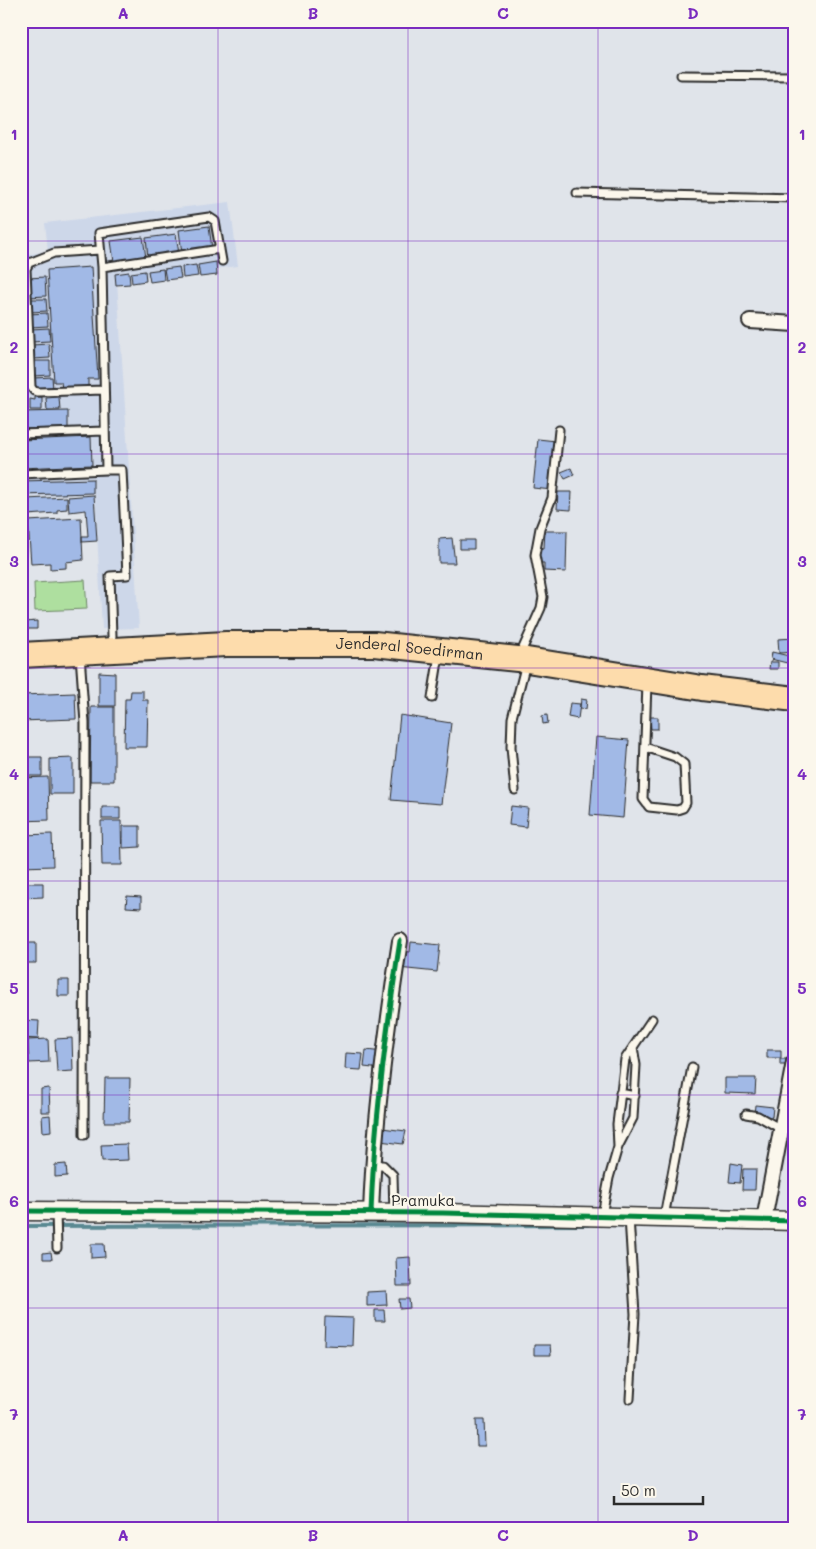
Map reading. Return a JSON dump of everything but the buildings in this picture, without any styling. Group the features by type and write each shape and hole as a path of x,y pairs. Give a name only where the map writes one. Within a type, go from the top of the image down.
{"highway":[{"name":"Jenderal Soedirman","path":"21,640 226,632 375,631 454,638 647,679 795,699"},
{"name":"Jenderal Soedirman","path":"21,655 277,644 374,644 439,650 525,654 795,686"}],"street":[{"path":"750,321 795,324"},
{"path":"371,1213 372,1165 388,1020 400,941"},
{"path":"764,1220 794,1062"},
{"name":"Pramuka","path":"21,1211 56,1216 394,1213 795,1221"}],"lane":[{"path":"680,74 795,76"},
{"path":"577,193 795,198"},
{"path":"106,470 102,267 99,233 203,217 213,218 222,261"},
{"path":"102,267 220,249"},
{"path":"100,250 54,253 29,263 26,269 31,387 34,391 104,390"},
{"path":"21,434 104,430"},
{"path":"515,790 511,747 512,718 525,654 543,597 535,567 535,555 540,528 552,498 558,430"},
{"path":"21,474 122,470 127,575 110,576 112,636"},
{"path":"432,698 439,650"},
{"path":"80,652 85,723 84,1135"},
{"path":"645,748 674,757 684,764 686,802 683,808 677,810 649,807 643,799 647,679"},
{"path":"618,1147 617,1124 625,1060 652,1019"},
{"path":"602,1216 609,1178 618,1147 633,1118 636,1065 633,1046"},
{"path":"664,1218 692,1067"},
{"path":"620,1093 635,1096"},
{"path":"746,1114 758,1116 781,1129"},
{"path":"372,1165 383,1165 393,1175 394,1213"},
{"path":"56,1216 57,1248"},
{"path":"629,1217 635,1314 630,1399"}],"shaded area":[{"path":"230,202 238,266 117,281 139,628 102,629 95,494 21,498 21,256 48,251 45,223"}],"green space":[{"path":"85,580 87,609 35,611 34,583"}],"waterway":[{"path":"21,1226 588,1225"}],"cycle path":[{"path":"371,1213 381,1077 400,941"},
{"path":"21,1211 443,1213 795,1221"}]}
